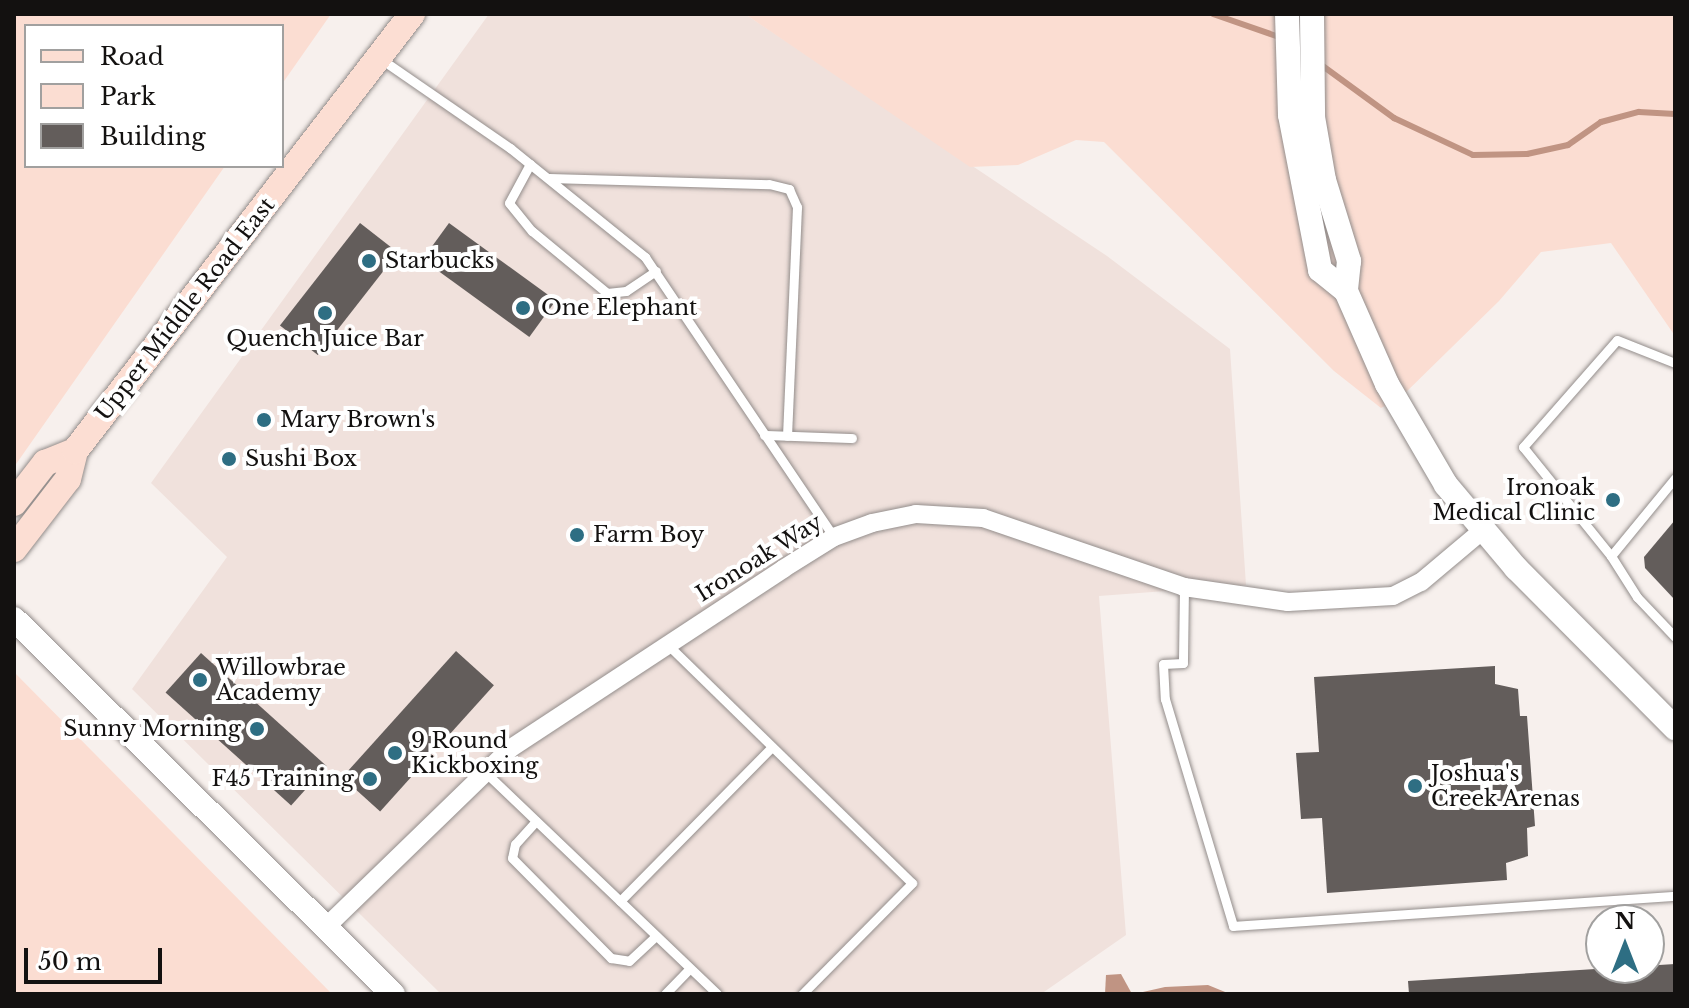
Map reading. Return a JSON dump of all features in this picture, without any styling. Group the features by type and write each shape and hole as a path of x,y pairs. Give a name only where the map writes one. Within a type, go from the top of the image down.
{"main road":[{"name":"Upper Middle Road East","path":"14,549 68,479 75,451 412,14"},
{"name":"Upper Middle Road East","path":"14,503 45,463 75,451"}],"street":[{"path":"1287,14 1320,270 1346,291 1420,445 1483,530 1675,728"},
{"path":"1301,116 1312,14"},
{"name":"Ironoak Way","path":"325,928 485,772 547,722 834,537 916,514 971,517 1184,587 1288,602 1393,596 1421,582 1483,530"},
{"path":"14,619 393,994"}],"lane":[{"path":"379,57 530,164 622,235 656,271 834,537"},
{"path":"530,164 509,203 532,231 607,293 626,291 656,271"},
{"path":"549,178 769,184 789,189 797,207 787,436"},
{"path":"1675,363 1617,340 1523,447 1611,556 1637,597 1675,637"},
{"path":"764,435 852,438"},
{"path":"1611,556 1675,478"},
{"path":"1184,587 1183,663 1163,664 1165,699 1233,926 1675,896"},
{"path":"667,644 912,883 802,994"},
{"path":"620,901 772,747"},
{"path":"485,772 717,994"},
{"path":"536,821 515,844 512,858 611,958 629,961 656,936"},
{"path":"665,994 689,969"}],"shaded area":[{"path":"489,14 745,14 1107,256 1230,349 1246,585 1099,596 1126,935 1041,994 441,994 132,689 227,557 151,483"},
{"path":"1121,974 1132,994 1105,994 1106,975"},
{"path":"1208,985 1230,994 1134,994 1165,987"}],"green space":[{"path":"14,14 331,14 284,81 284,24 24,24 24,168 224,168 14,467"},
{"path":"745,14 1675,14 1675,336 1611,243 1541,252 1499,301 1400,398 1381,408 1334,371 1104,142 1076,140 1018,165 970,167"},
{"path":"14,672 332,994 14,994"}],"building":[{"path":"360,223 398,253 318,355 280,325"},
{"path":"449,223 556,301 529,337 423,259"},
{"path":"1675,520 1675,600 1645,568 1644,557"},
{"path":"456,651 494,685 380,811 342,777"},
{"path":"201,653 327,766 291,805 166,692"},
{"name":"Joshua's Creek Arenas","path":"1495,666 1495,684 1518,689 1520,716 1527,716 1535,826 1527,828 1528,856 1506,863 1507,880 1327,893 1322,818 1301,819 1296,753 1319,752 1314,677"},
{"path":"1675,964 1675,994 1409,994 1408,981 1585,970 1585,984 1665,984 1665,965"}],"waterway":[{"path":"1213,14 1282,38"},
{"path":"1320,64 1394,118 1473,155 1527,154 1568,145 1601,122 1639,112 1675,114"}],"place":[{"name":"Starbucks","path":"369,261"},
{"name":"One Elephant","path":"523,308"},
{"name":"Quench Juice Bar","path":"325,313"},
{"name":"Mary Brown's","path":"264,420"},
{"name":"Sushi Box","path":"229,459"},
{"name":"Ironoak Medical Clinic","path":"1613,500"},
{"name":"Farm Boy","path":"577,535"},
{"name":"Willowbrae Academy","path":"200,680"},
{"name":"Sunny Morning","path":"257,729"},
{"name":"9 Round Kickboxing","path":"395,753"},
{"name":"F45 Training","path":"370,779"},
{"name":"Joshua's Creek Arenas","path":"1415,786"}]}
